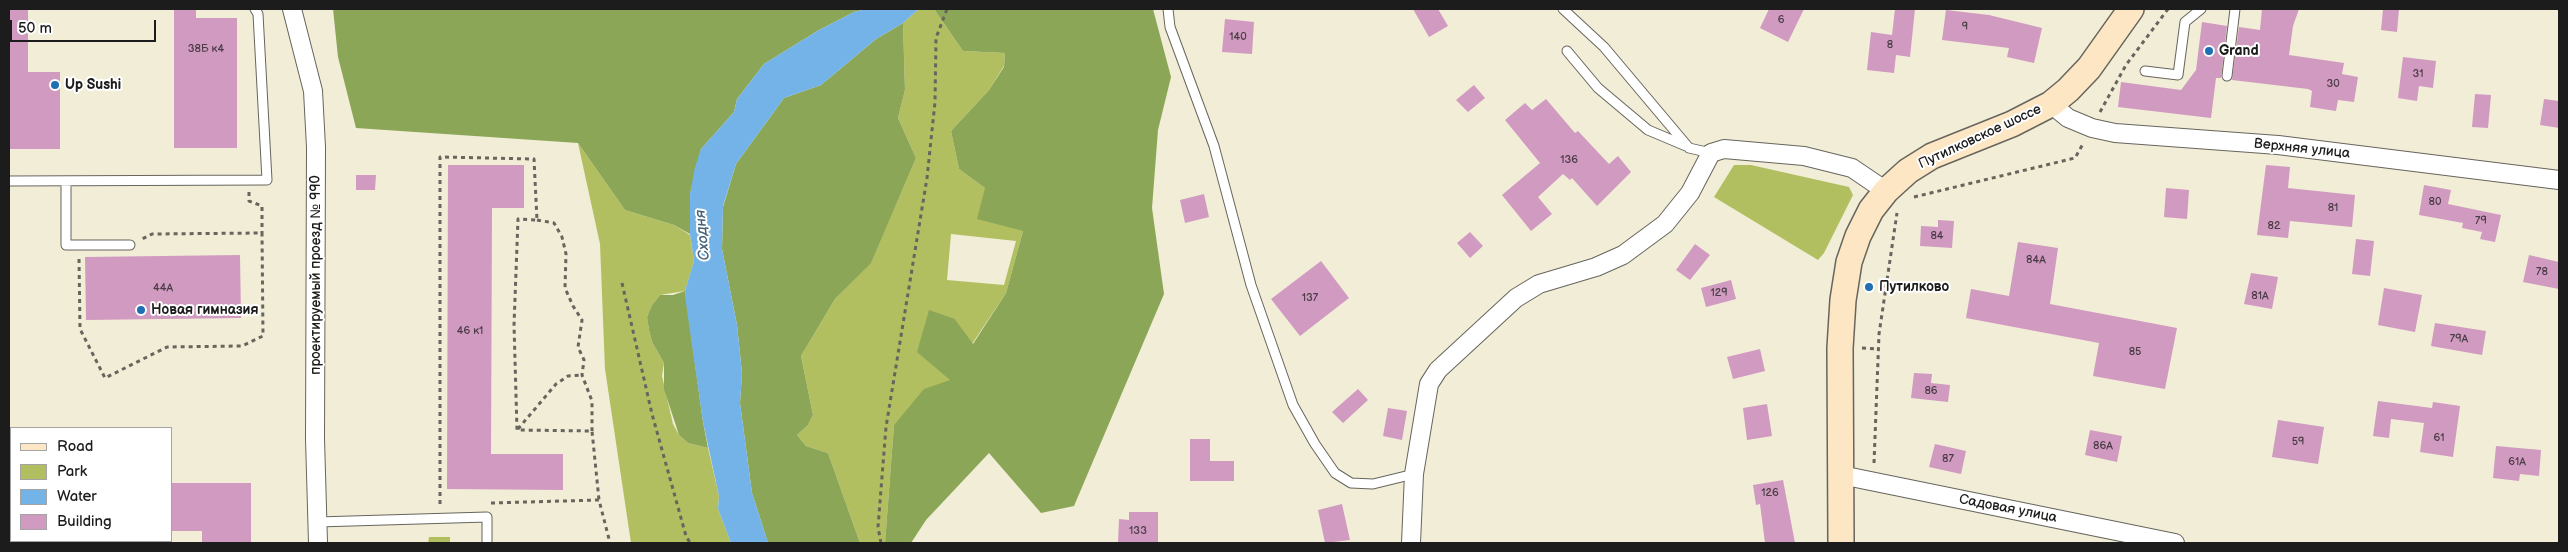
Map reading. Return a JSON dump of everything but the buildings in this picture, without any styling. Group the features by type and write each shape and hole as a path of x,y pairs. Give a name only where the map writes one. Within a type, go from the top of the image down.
{"main road":[{"name":"Путилковское шоссе","path":"1841,543 1840,348 1848,269 1858,236 1871,210 1897,199 1908,171 1932,156 2012,124 2051,104 2068,90 2089,68 2131,9"}],"street":[{"name":"проектируемый проезд № 990","path":"292,9 313,91 316,147 318,543"},
{"name":"Верхняя улица","path":"2051,104 2068,118 2092,128 2115,133 2278,145 2559,180"},
{"path":"1411,543 1414,474 1428,391 1438,370 1492,318 1524,293 1539,284 1596,267 1623,255 1666,224 1690,193 1711,153 1724,149 1804,156 1852,168 1897,199"},
{"name":"Садовая улица","path":"1840,475 2175,543"}],"lane":[{"path":"9,182 266,180 258,14 255,9"},
{"path":"1168,9 1170,27 1214,146 1252,285 1293,405 1315,444 1335,473 1351,483 1373,484 1414,474"},
{"path":"1563,9 1604,47 1688,148"},
{"path":"2145,71 2178,75 2185,22 2201,9"},
{"path":"2227,76 2235,9"},
{"path":"1567,51 1598,88 1648,130 1688,148 1711,153"},
{"path":"66,181 66,245 130,245"},
{"path":"317,522 487,517 487,543"}],"path":[{"path":"881,543 878,527 886,427 927,178 935,102 936,38 947,9"},
{"path":"2098,117 2126,65 2168,9"},
{"path":"1873,482 1878,349 1897,199 2075,158 2087,137"},
{"path":"449,504 439,504 440,157 534,159 537,220"},
{"path":"79,245 80,329 105,378 167,347 242,346 263,336 262,206 249,201 249,180"},
{"path":"517,430 514,325 518,219 554,223 562,237 566,254 565,288 582,320 578,348 584,360 582,375 592,400 592,431 598,500 609,539"},
{"path":"130,245 152,234 262,232"},
{"path":"622,283 652,414 686,536 690,543"},
{"path":"1854,348 1878,349"},
{"path":"517,430 556,384 568,376 582,375"},
{"path":"517,430 592,431"},
{"path":"489,503 598,500"}],"green space":[{"path":"333,9 867,9 854,12 819,30 764,64 737,99 734,112 701,149 690,194 690,234 674,225 625,210 578,143 356,128 338,57"},
{"path":"919,9 934,9 963,51 1005,53 1004,66 989,90 951,131 959,169 985,188 1023,231 1006,293 972,344 955,319 950,380 894,425 885,543 860,543 828,453 806,446 797,435 808,425 813,415 801,356 835,299 871,262 916,158 898,118 905,90 903,23","holes":["951,234 1016,241 1004,285 947,280"]},
{"path":"934,9 1153,9 1171,77 1158,130 1152,208 1164,294 1074,506 1041,513 989,453 926,520 911,543 885,543 894,425 924,389 950,380 917,352 929,310 955,319 973,344 1006,293 1023,231 977,219 985,188 959,169 951,131 989,90 1004,67 1005,53 963,51"},
{"path":"903,23 905,90 898,118 916,158 871,263 835,299 801,356 813,415 808,425 797,435 806,446 828,453 860,543 768,543 752,493 740,403 742,373 737,325 722,249 723,207 736,164 784,98 821,85 876,39"},
{"path":"578,143 625,210 674,225 690,235 694,261 685,291 660,295 652,305 647,317 652,342 664,363 662,376 673,424 679,435 688,443 708,448 719,496 718,509 731,543 631,543 605,369 600,244"},
{"path":"1734,165 1751,165 1849,187 1853,195 1824,253 1818,260 1714,197"},
{"path":"685,291 708,448 688,443 679,435 664,389 664,363 652,342 647,317 652,305 660,295 673,295"},
{"path":"429,537 450,537 450,543 428,543"}],"water":[{"name":"Сходня","path":"867,9 919,9 903,23 876,39 821,85 784,98 736,164 723,206 722,249 737,325 742,373 740,403 752,493 768,543 731,543 718,509 719,496 703,422 686,303 685,291 694,261 690,234 690,194 695,167 701,149 734,112 737,99 764,64 819,30 854,12"}],"place":[{"name":"Grand","path":"2209,51"},
{"name":"Up Sushi","path":"55,85"},
{"name":"Путилково","path":"1869,287"},
{"name":"Новая гимназия","path":"141,310"}]}
